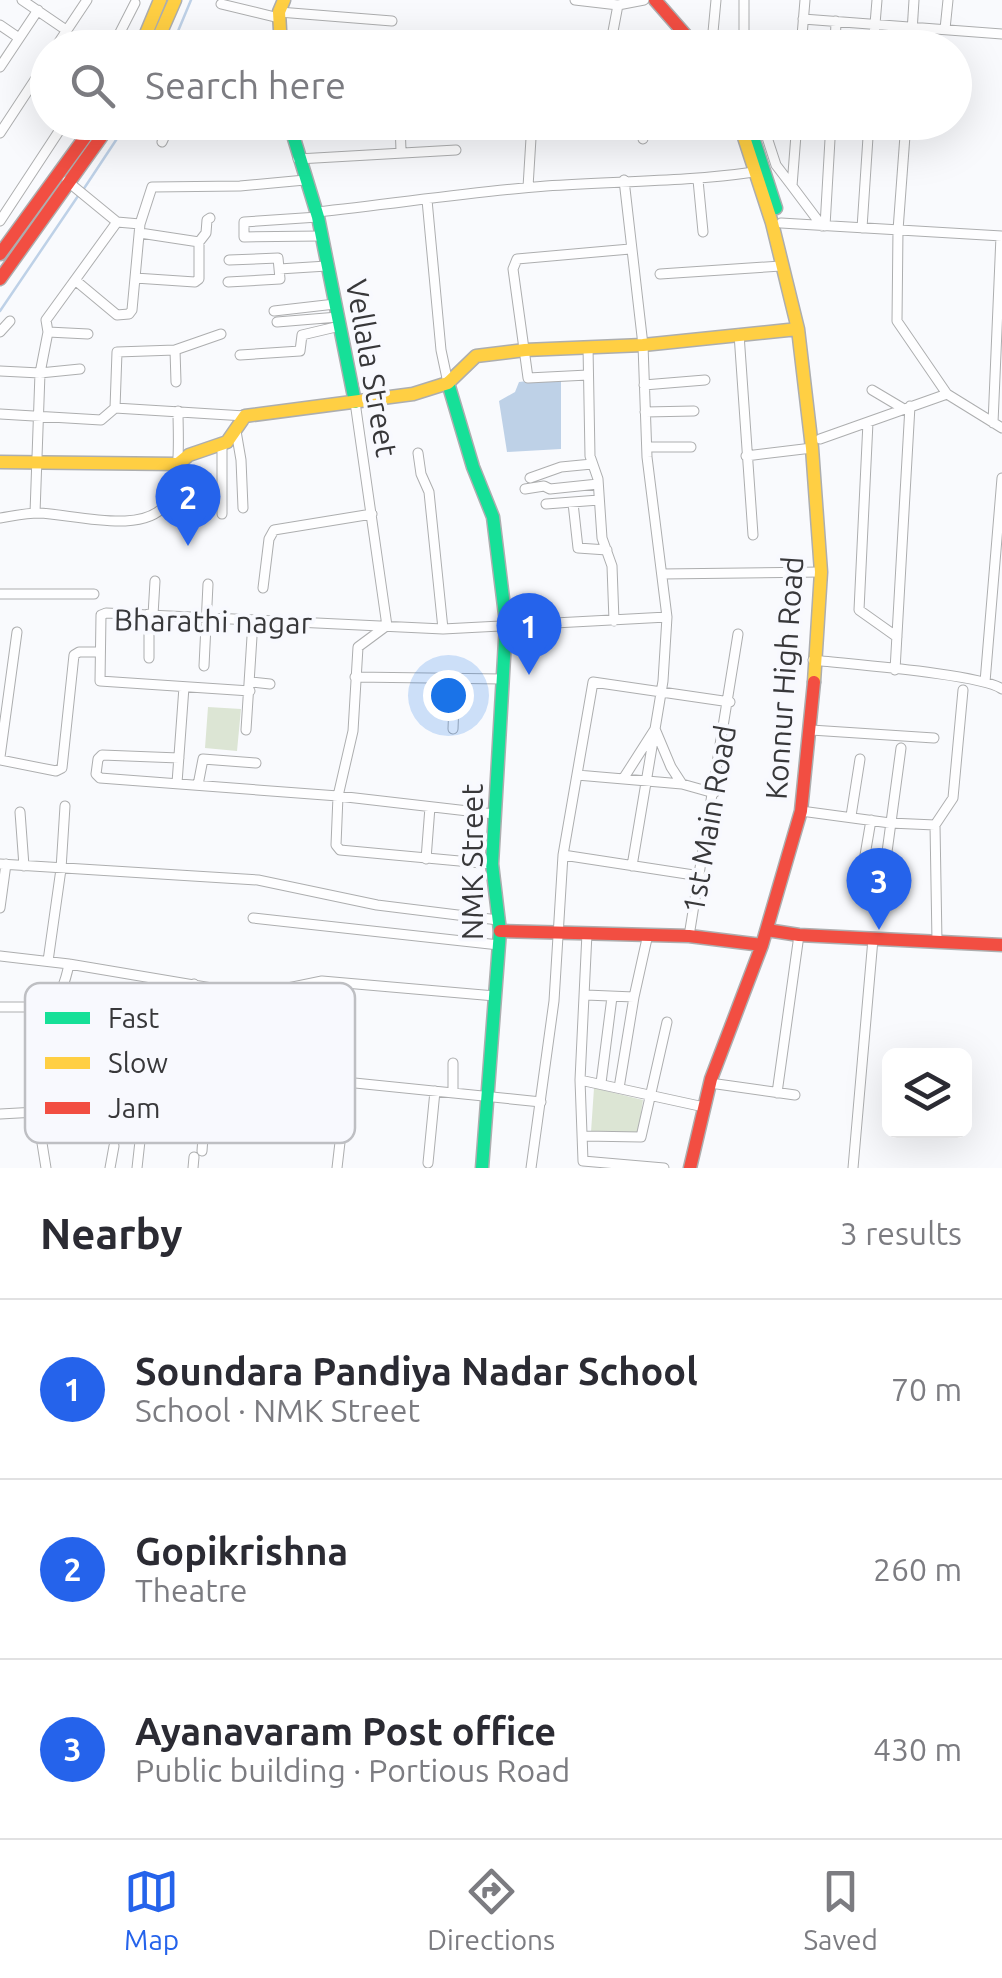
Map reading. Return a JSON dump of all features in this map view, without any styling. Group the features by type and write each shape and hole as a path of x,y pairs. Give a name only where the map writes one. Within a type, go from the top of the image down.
{"main road":[{"path":"148,30 160,0"},
{"path":"162,30 175,0"},
{"path":"644,0 672,30"},
{"path":"655,0 676,30"},
{"path":"1,274 86,140"},
{"path":"0,254 97,140"},
{"name":"Vellala Street","path":"293,140 317,214 355,402"},
{"name":"Konnur High Road","path":"690,1168 710,1082 767,930 801,810 822,572 816,444 798,329 772,223 744,140"},
{"path":"754,140 780,224 808,348 816,444"},
{"path":"0,462 178,464 189,455 222,444 245,416 413,394 448,383 476,356 798,329"},
{"name":"NMK Street","path":"448,383 473,467 493,517 506,623 492,864 499,932 482,1168"},
{"path":"767,930 1002,945"},
{"path":"499,932 648,934 762,944"}],"street":[{"path":"22,0 66,30 87,0"},
{"path":"575,0 618,5 644,0"},
{"path":"713,30 716,0"},
{"path":"744,0 744,30"},
{"path":"803,30 805,0"},
{"path":"874,30 877,0"},
{"path":"912,30 914,0"},
{"path":"944,29 948,0"},
{"path":"121,30 135,3"},
{"path":"221,4 392,22"},
{"path":"613,30 618,5"},
{"path":"0,67 38,10"},
{"path":"803,19 956,30"},
{"path":"836,21 836,30"},
{"path":"0,25 20,38"},
{"path":"972,31 1002,34"},
{"path":"0,133 30,87"},
{"path":"0,220 53,140"},
{"path":"400,140 400,150"},
{"path":"528,188 531,140"},
{"path":"768,140 776,165 824,226"},
{"path":"792,186 796,140"},
{"path":"824,226 830,140"},
{"path":"862,228 868,140"},
{"path":"905,140 897,321 946,394 997,426"},
{"path":"298,159 400,150 456,150"},
{"path":"321,236 244,238 245,222 528,188 624,180 698,180 754,172"},
{"path":"64,180 118,222 199,242"},
{"path":"75,280 117,315 132,310 140,228 152,187 240,186 305,180"},
{"path":"624,180 643,345 647,447 667,616 661,691 632,866"},
{"path":"698,180 703,232"},
{"path":"428,200 441,350 448,383"},
{"path":"135,278 196,282 199,242 210,218"},
{"path":"35,512 46,320 118,222"},
{"path":"780,224 1002,236 997,426"},
{"path":"588,375 528,378 513,269 517,259 630,250"},
{"path":"228,282 280,279 278,258 229,260"},
{"path":"279,269 327,266"},
{"path":"660,274 781,266"},
{"path":"274,310 337,316"},
{"path":"277,322 337,316"},
{"path":"240,355 300,351 302,335 337,316"},
{"path":"0,332 10,321"},
{"path":"48,332 88,334"},
{"path":"0,414 102,420 115,408 117,352 175,350 221,334"},
{"path":"739,334 753,535"},
{"path":"588,348 592,464 613,577 614,620"},
{"path":"175,350 176,382"},
{"path":"0,371 80,369"},
{"path":"644,385 705,380"},
{"path":"872,390 907,407"},
{"path":"746,456 816,444 946,394"},
{"name":"Vellala Street","path":"355,402 387,626"},
{"path":"896,670 907,407"},
{"path":"115,408 245,416"},
{"path":"0,518 35,512 132,521 149,517 168,500 178,464 178,411"},
{"path":"645,412 694,411"},
{"path":"868,422 859,610 897,637"},
{"path":"236,431 242,508"},
{"path":"222,444 222,514"},
{"path":"647,447 691,447"},
{"path":"418,453 429,492 443,629"},
{"path":"530,478 561,467 592,464"},
{"path":"985,682 1002,478"},
{"path":"525,490 598,484"},
{"path":"546,504 599,500"},
{"path":"574,502 578,548 606,550"},
{"path":"263,588 269,538 274,530 372,514"},
{"path":"662,574 822,572"},
{"path":"149,658 155,581"},
{"path":"204,666 208,584"},
{"path":"0,594 94,594"},
{"name":"Bharathi nagar","path":"184,687 99,680 102,613 443,629 667,616"},
{"path":"246,730 254,620"},
{"path":"387,626 358,647 353,731 338,796 336,845 340,850 492,864"},
{"path":"17,632 0,758 62,768 74,655 100,652"},
{"name":"1st Main Road","path":"689,936 738,634"},
{"path":"814,660 985,682 1002,689"},
{"path":"356,677 503,679"},
{"path":"454,728 455,678"},
{"path":"532,1168 554,1002 563,855 593,682 730,702"},
{"path":"177,783 184,687 270,684"},
{"path":"938,942 935,825 953,798 963,690"},
{"path":"624,778 655,728"},
{"path":"655,728 682,784"},
{"path":"810,730 934,738"},
{"path":"887,852 901,748"},
{"path":"180,758 102,755 96,774 100,778 338,796 494,814"},
{"path":"198,784 204,759 256,763"},
{"path":"851,816 860,759"},
{"path":"578,774 682,784 714,793"},
{"path":"48,961 62,870 65,806"},
{"path":"426,859 430,807"},
{"path":"801,810 890,823 935,825"},
{"path":"20,812 24,866"},
{"path":"862,873 871,820"},
{"path":"563,855 700,876"},
{"path":"0,908 3,864 258,880 499,932"},
{"path":"254,918 499,932"},
{"path":"588,934 580,1080 583,1160 664,1168"},
{"path":"620,1088 648,934"},
{"path":"777,1093 799,935"},
{"path":"853,1168 873,938"},
{"path":"0,956 188,983"},
{"path":"62,983 69,964"},
{"path":"313,983 345,983"},
{"path":"355,984 495,996"},
{"path":"586,995 634,997"},
{"path":"601,1083 612,997"},
{"path":"0,1007 25,1008"},
{"path":"584,1136 641,1137 667,1022"},
{"path":"452,1093 453,1063"},
{"path":"580,1080 704,1108"},
{"path":"710,1082 795,1095"},
{"path":"355,1083 541,1102"},
{"path":"428,1164 434,1091"},
{"path":"0,1114 25,1113"},
{"path":"42,1143 46,1168"},
{"path":"138,1168 140,1143"},
{"path":"337,1168 340,1143"},
{"path":"110,1168 114,1146"}],"green space":[{"path":"208,707 241,709 237,751 205,748"},
{"path":"594,1088 643,1100 638,1133 591,1132"}],"water":[{"path":"561,377 561,449 507,452 499,401 515,392 519,382"}],"waterway":[{"path":"178,30 191,0"},
{"path":"83,190 116,140"},
{"path":"0,311 78,196"}],"traffic: fast":[{"path":"294,140 318,217 355,402"},
{"path":"754,140 776,208"},
{"path":"448,383 473,467 493,517 506,623 492,864 500,931 482,1168"}],"traffic: slow":[{"path":"148,30 160,0"},
{"path":"162,30 175,0"},
{"path":"280,30 279,12 284,0"},
{"path":"745,140 772,223 798,329 821,572 814,682"},
{"path":"0,462 178,464 189,455 227,442 245,416 413,394 448,383 476,356 798,329"}],"traffic: jam":[{"path":"655,0 681,30"},
{"path":"0,254 83,140"},
{"path":"0,279 99,140"},
{"path":"690,1168 711,1079 762,945 801,811 814,682"},
{"path":"767,930 1002,945"},
{"path":"500,931 689,936 762,945"}],"place":[{"name":"Gopikrishna","path":"188,546"},
{"name":"Soundara Pandiya Nadar School","path":"529,675"},
{"name":"Ayanavaram Post office","path":"879,930"}]}
